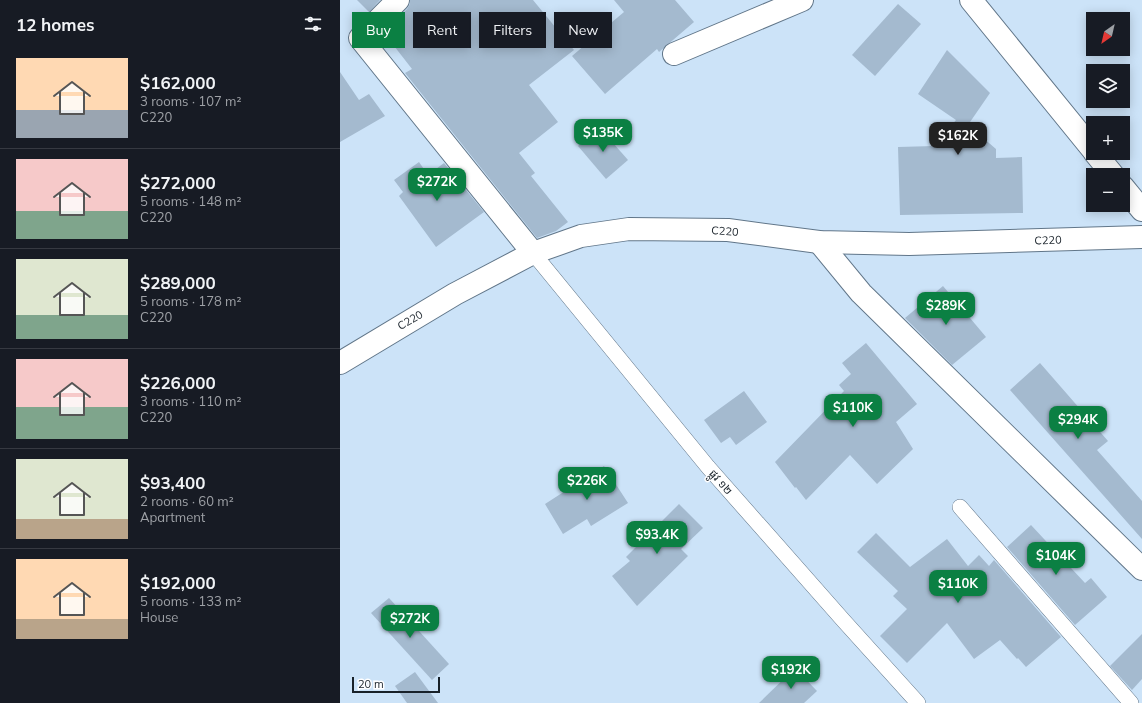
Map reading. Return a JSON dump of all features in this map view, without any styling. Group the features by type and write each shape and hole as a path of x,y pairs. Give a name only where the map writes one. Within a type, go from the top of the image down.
{"street":[{"path":"398,0 360,38 533,254"},
{"path":"674,54 802,0"},
{"path":"971,0 1086,141"},
{"path":"1101,160 1107,168"},
{"path":"1130,195 1142,210"},
{"name":"C220","path":"340,363 455,294 533,254 581,236 629,229 728,230 819,242 909,244 1142,237"},
{"path":"819,242 861,293 1142,569"}],"lane":[{"name":"ផ្លូវ ១២","path":"533,254 708,467 918,703"},
{"path":"960,507 1131,703"}],"building":[{"path":"357,0 380,0 369,12"},
{"path":"410,0 533,0 543,12 479,12 479,48 546,48 546,16 554,26 554,48 572,48 574,50 529,85 558,122 519,153 535,173 531,176 568,222 556,231 537,238 405,73 412,69 396,48 405,48 404,12 410,4"},
{"path":"614,0 675,0 694,22 659,52 657,49 605,94 572,56 581,48 612,48 612,22 624,12"},
{"path":"898,4 921,24 875,76 852,55"},
{"path":"947,50 990,93 968,125 996,149 996,158 1022,157 1023,213 900,215 898,147 934,146 956,120 918,94"},
{"path":"340,72 359,100 369,94 385,116 340,142"},
{"path":"599,127 628,160 606,179 578,146"},
{"path":"419,162 428,175 444,163 484,212 436,247 399,196 403,192 394,180"},
{"path":"943,286 986,337 952,365 905,318"},
{"path":"866,343 917,404 896,422 913,449 877,484 850,455 806,500 775,462 844,391 839,385 851,374 842,363"},
{"path":"1040,363 1108,441 1097,450 1142,501 1142,539 1010,390"},
{"path":"744,391 767,422 736,445 730,437 721,443 704,420"},
{"path":"604,466 628,503 591,526 587,519 563,534 545,504"},
{"path":"679,504 703,528 681,549 688,556 637,606 612,576 630,561 626,557"},
{"path":"1031,525 1085,583 1091,578 1107,597 1075,625 1007,547"},
{"path":"876,533 910,567 947,539 968,566 979,555 989,566 994,560 1061,637 1026,667 1000,640 974,659 947,623 907,663 880,636 907,609 893,596 898,591 857,552"},
{"path":"389,598 449,664 432,680 371,613"},
{"path":"1142,634 1142,679 1132,690 1110,666"},
{"path":"795,668 817,691 804,703 759,703"},
{"path":"415,672 438,703 407,703 395,686"}]}
